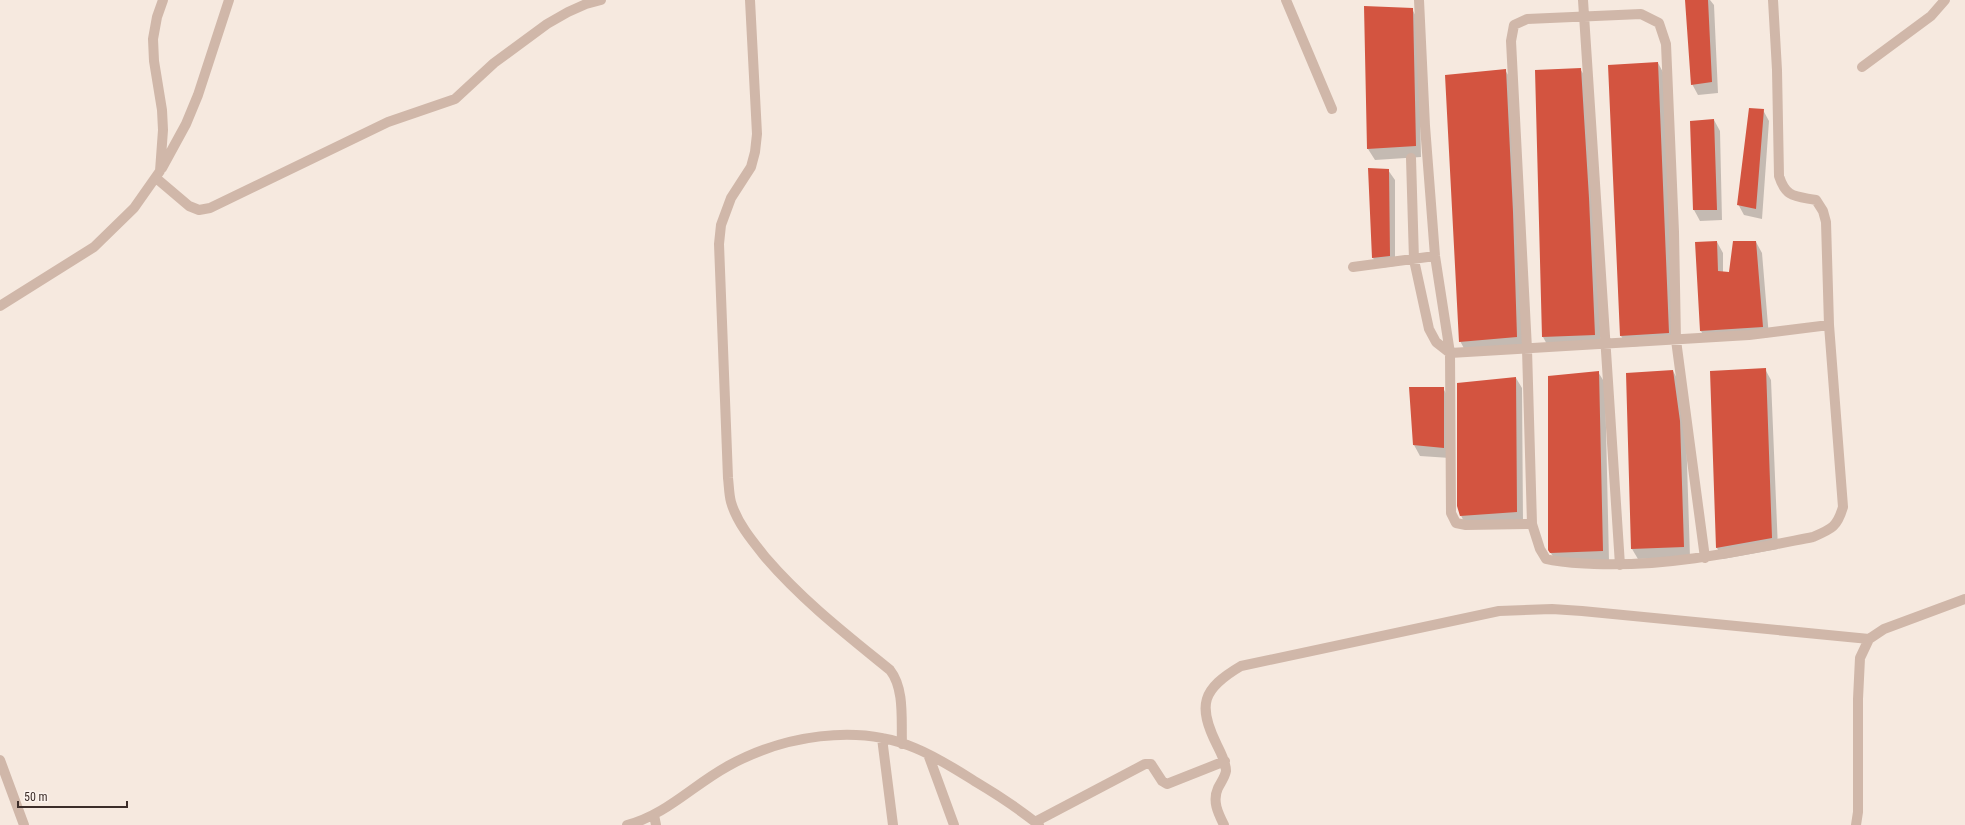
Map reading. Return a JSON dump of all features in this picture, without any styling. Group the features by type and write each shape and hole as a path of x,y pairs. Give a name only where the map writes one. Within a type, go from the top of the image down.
{"street":[{"path":"158,174 163,130 162,110 154,61 153,38 157,17 163,0"},
{"path":"0,306 94,247 134,208 158,174 186,124 198,95 229,0"},
{"path":"158,174 190,206 199,210 210,208 388,122 455,99 494,63 547,24 568,12 586,4 601,0"},
{"path":"750,0 757,134 755,152 751,167 731,198 721,225 719,244 728,478 731,502 740,523 756,546 780,574 817,611 890,670 896,678 899,688 902,744"},
{"path":"1286,0 1332,109"},
{"path":"1419,0 1424,110 1436,256 1450,353 1450,513 1456,523 1466,525 1532,524"},
{"path":"1584,0 1620,565"},
{"path":"1705,558 1676,340 1674,232 1666,44 1659,23 1641,14 1585,18 1527,19 1514,25 1511,41 1527,349 1532,524 1540,549 1546,559 1556,562 1620,565 1705,558 1813,537 1828,531 1839,520 1843,507 1830,324 1826,222 1823,211 1816,200 1789,194 1783,187 1779,176 1777,70 1773,0"},
{"path":"1862,67 1931,16 1945,0"},
{"path":"1411,158 1414,260 1429,329 1436,342 1450,353 1749,335 1830,324"},
{"path":"1353,267 1436,256"},
{"path":"1856,825 1858,812 1858,699 1860,658 1869,639 1884,629 1965,599"},
{"path":"1224,825 1216,807 1215,799 1218,788 1226,772 1224,761 1208,727 1204,706 1210,689 1226,675 1241,666 1499,611 1552,609 1582,611 1869,639"},
{"path":"627,825 655,820 698,784 727,766 752,754 784,742 820,736 882,738 928,754 992,792 1037,824 1145,764 1151,764 1162,782 1167,784 1224,761"},
{"path":"882,738 893,825"},
{"path":"928,754 954,825"},
{"path":"0,760 24,825"}],"building":[{"path":"1685,0 1708,0 1712,82 1691,85"},
{"path":"1364,6 1413,8 1416,146 1367,149"},
{"path":"1658,62 1669,333 1620,336 1608,65"},
{"path":"1581,68 1595,335 1542,337 1535,70"},
{"path":"1506,69 1517,337 1459,342 1445,75"},
{"path":"1749,108 1764,109 1756,209 1737,205"},
{"path":"1714,119 1717,210 1693,210 1690,121"},
{"path":"1368,168 1389,169 1390,256 1372,258"},
{"path":"1717,241 1718,271 1729,272 1733,241 1756,241 1763,327 1700,331 1695,242"},
{"path":"1766,368 1772,538 1716,548 1710,371"},
{"path":"1673,370 1680,421 1684,547 1631,549 1626,373"},
{"path":"1599,371 1603,551 1550,553 1548,550 1548,376"},
{"path":"1516,377 1517,512 1460,516 1457,506 1457,383"},
{"path":"1409,387 1444,387 1444,448 1413,445"}]}
